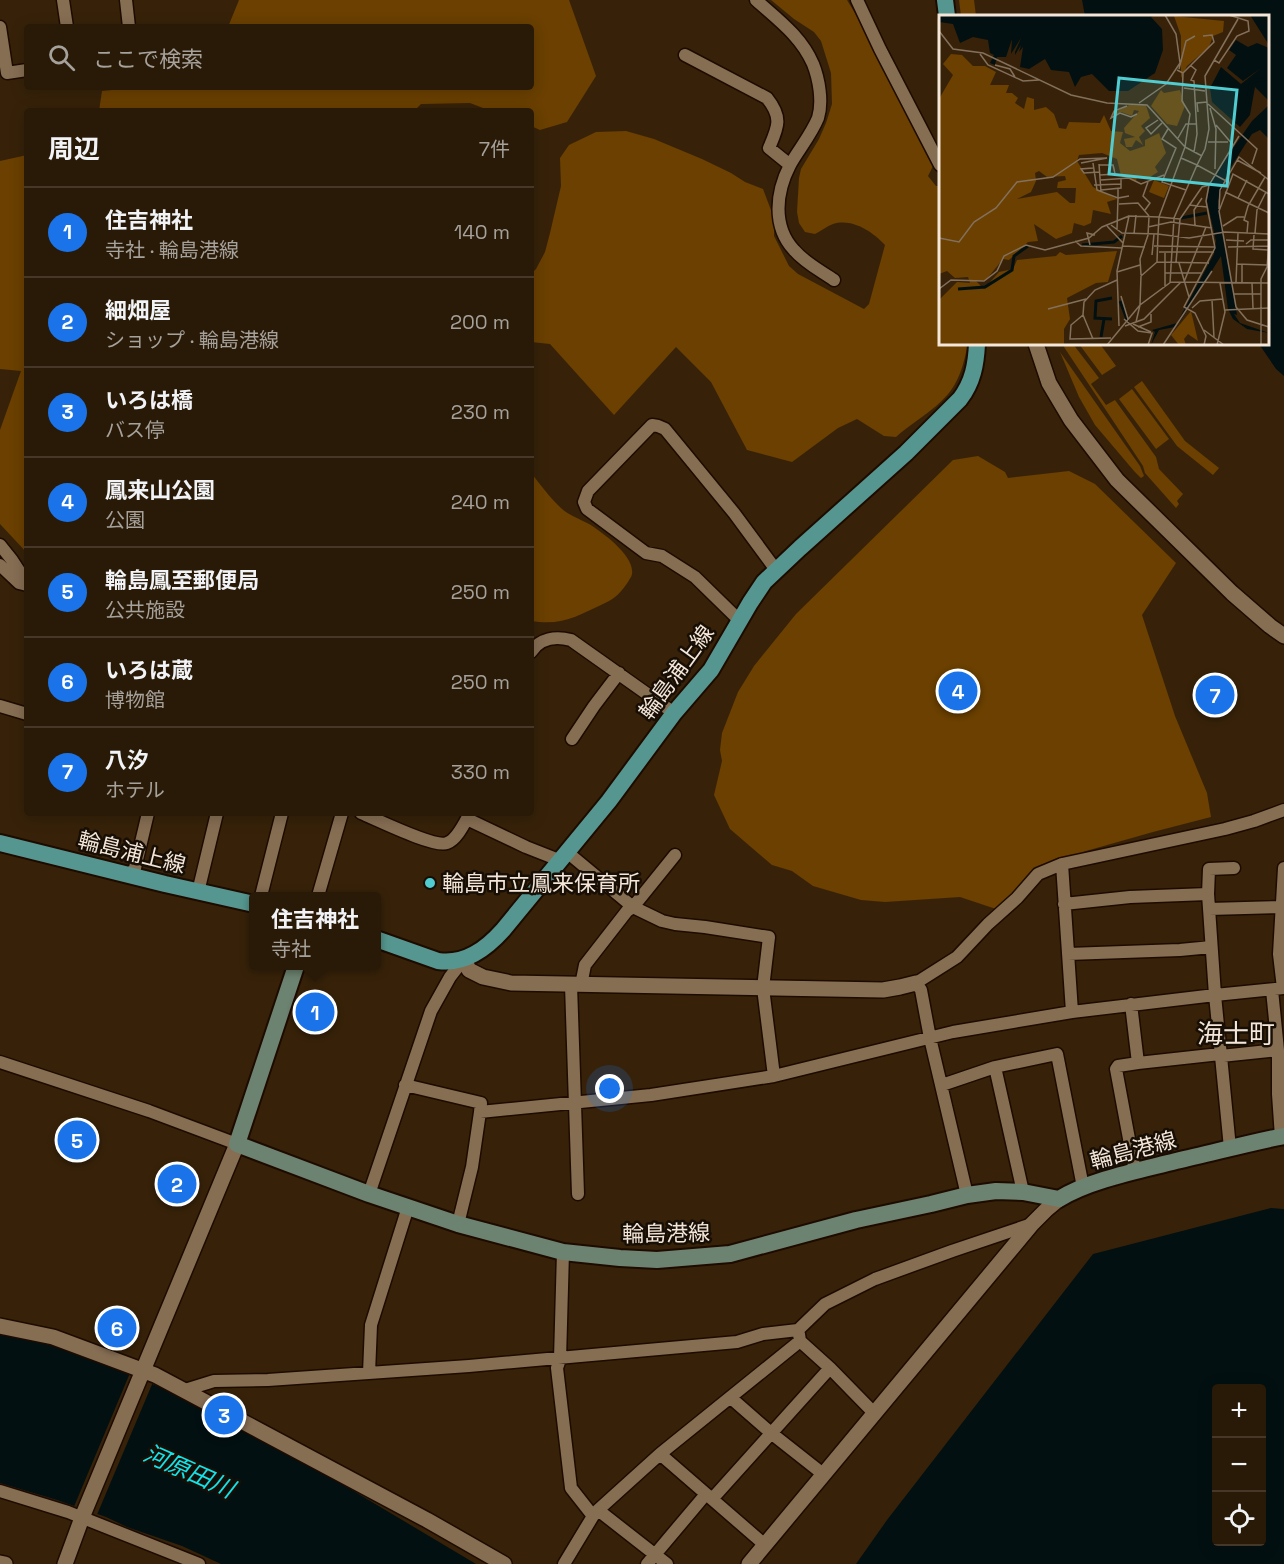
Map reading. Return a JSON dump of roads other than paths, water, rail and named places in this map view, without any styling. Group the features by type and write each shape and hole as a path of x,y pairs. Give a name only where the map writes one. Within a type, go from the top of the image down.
{"main road":[{"path":"945,0 947,15"},
{"name":"輪島浦上線","path":"464,960 489,945 609,801 674,713 711,670 764,582 906,453 960,399 975,367 977,345"},
{"name":"輪島浦上線","path":"0,843 249,903"},
{"path":"381,941 438,961 464,960"},
{"path":"237,1144 295,970"},
{"name":"輪島港線","path":"237,1144 369,1194 458,1224 562,1252 657,1260 730,1254 856,1220 967,1195 996,1191 1023,1192 1059,1199 1083,1187 1135,1171 1283,1137"}],"street":[{"path":"63,0 67,24"},
{"path":"126,0 129,24"},
{"path":"756,0 796,36 811,60 818,81 818,117 781,185 780,228 801,258 834,280"},
{"path":"857,0 939,163"},
{"path":"0,27 7,73 24,70"},
{"path":"685,55 767,98 775,108 778,118 778,125 769,148 790,165"},
{"path":"1036,345 1049,383 1071,420 1117,480 1232,593 1284,636"},
{"path":"740,621 695,577 662,556 646,553 587,509 584,502 588,491 652,426 658,426 665,429 734,513 776,570"},
{"path":"0,545 24,579"},
{"path":"0,565 18,583 24,584"},
{"path":"534,648 549,639 571,640 674,713"},
{"path":"572,739 619,673"},
{"path":"0,706 24,713"},
{"path":"369,1194 430,1011 450,977 464,960 469,970 483,977 511,983 883,990 900,987 916,983 957,957 1038,874 1062,864 1225,829 1284,810"},
{"path":"130,874 135,868 147,816"},
{"path":"198,891 216,816"},
{"path":"262,892 281,816"},
{"path":"319,892 341,816"},
{"path":"369,816 441,844 452,840 468,816 526,847 563,856 633,908 667,923 769,937 763,988 774,1076"},
{"path":"578,1194 574,1103 576,985 585,965 675,855"},
{"path":"1062,864 1072,1012"},
{"path":"1230,1148 1208,894 1209,869 1234,868"},
{"path":"1283,1137 1278,1094 1278,1050 1284,868"},
{"path":"1064,904 1130,897 1208,894"},
{"path":"1209,909 1282,908"},
{"path":"1068,954 1142,952 1212,946"},
{"path":"916,983 921,990 967,1195"},
{"path":"480,1112 651,1095 774,1076 953,1032 1131,1004 1280,989"},
{"path":"1131,1004 1138,1063"},
{"path":"1135,1171 1116,1069 1118,1066 1278,1050"},
{"path":"942,1085 994,1067 1058,1055 1083,1187"},
{"path":"0,1062 128,1104 237,1144 65,1564"},
{"path":"994,1067 1023,1192"},
{"path":"405,1085 481,1103 472,1167 458,1224"},
{"path":"749,1564 1032,1224 1059,1199"},
{"path":"369,1373 371,1325 408,1207"},
{"path":"564,1564 595,1513 660,1454 730,1398 799,1336 825,1304 875,1279 1032,1224"},
{"path":"562,1252 560,1359 557,1368 571,1488 595,1513 651,1559 667,1564"},
{"path":"0,1326 53,1337 185,1390 504,1564"},
{"path":"185,1390 214,1381 268,1380 560,1359 737,1342 764,1334 799,1336 874,1413"},
{"path":"651,1559 830,1368"},
{"path":"730,1398 824,1474"},
{"path":"660,1454 765,1545"},
{"path":"0,1491 83,1516 199,1564"},
{"path":"0,1563 5,1564"}],"water":[{"path":"1082,0 1284,0 1284,376 1276,369 1260,345 1269,345 1269,15 1085,15"},
{"path":"1271,1208 1284,1209 1284,1564 856,1564 887,1520 1093,1254"},
{"name":"河原田川","path":"0,1335 47,1342 162,1388 235,1422 476,1564 221,1564 182,1546 127,1527 106,1517 0,1483"}],"place":[{"name":"鳳来山公園","path":"958,691"},
{"name":"八汐","path":"1215,695"},
{"name":"輪島市立鳳来保育所","path":"430,883"},
{"name":"住吉神社","path":"315,1012"},
{"name":"輪島鳳至郵便局","path":"77,1140"},
{"name":"細畑屋","path":"177,1184"},
{"name":"いろは蔵","path":"117,1328"},
{"name":"いろは橋","path":"224,1415"}],"district":[{"name":"海士町","path":"1236,1034"}]}
